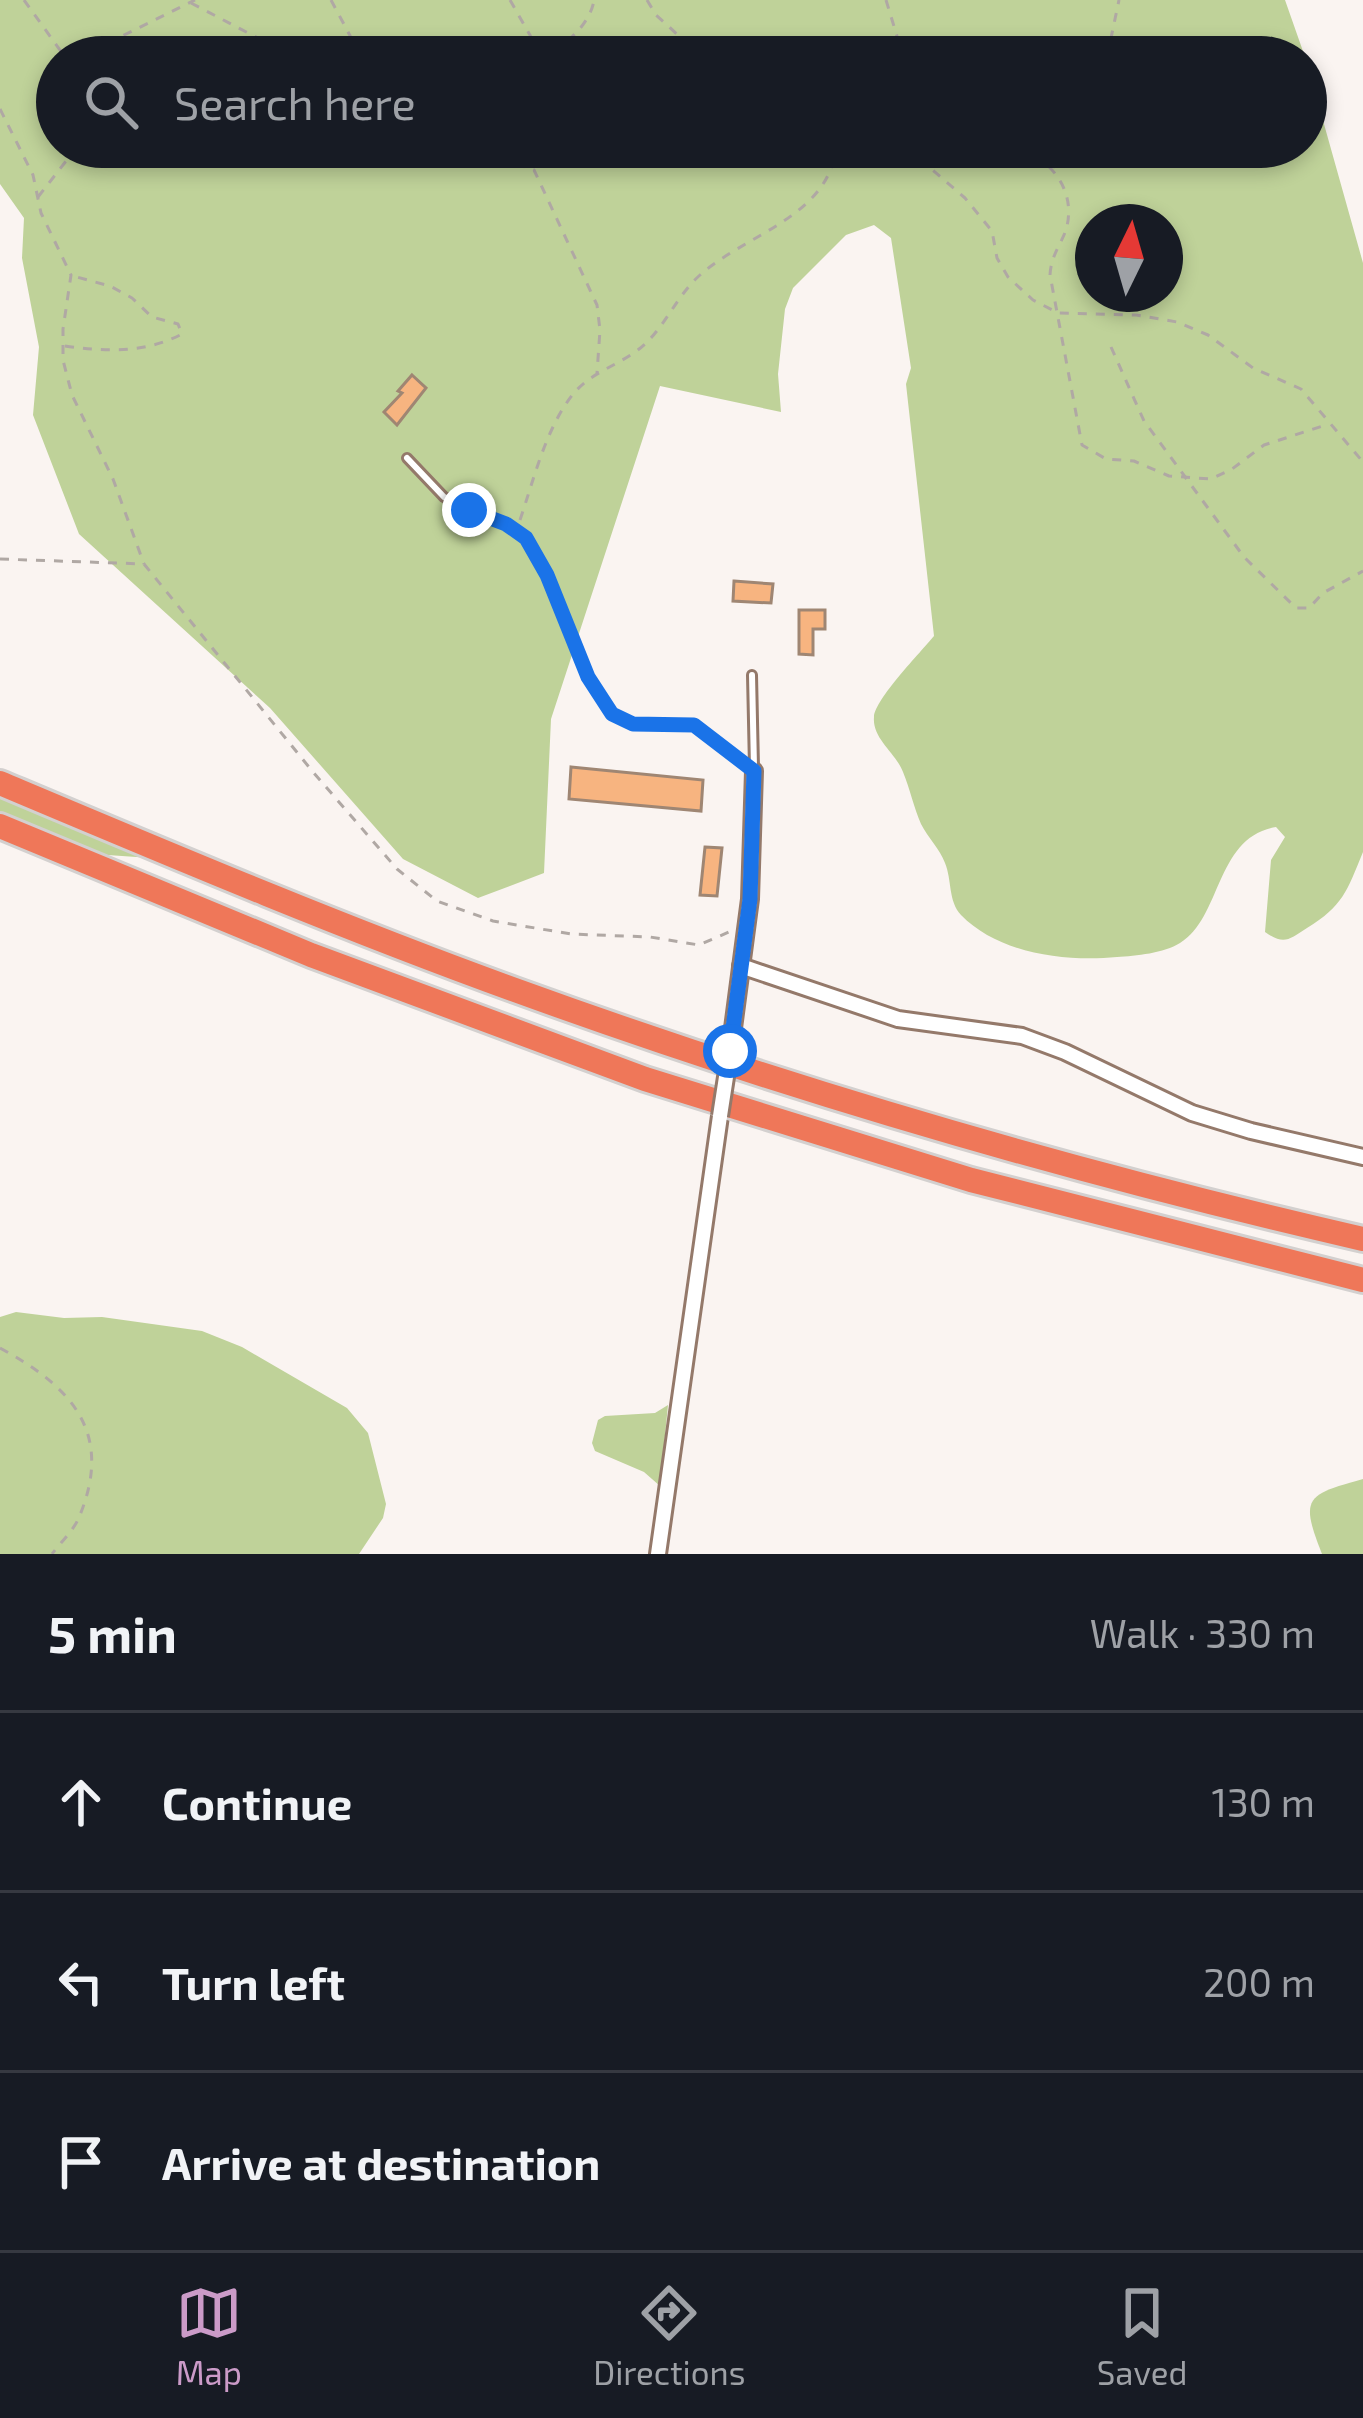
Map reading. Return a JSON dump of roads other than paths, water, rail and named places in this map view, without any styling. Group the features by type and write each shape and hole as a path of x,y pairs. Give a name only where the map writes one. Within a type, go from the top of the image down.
{"highway":[{"path":"0,782 362,933 627,1030 993,1145 1363,1239"},
{"path":"0,826 311,955 645,1078 971,1180 1363,1280"}],"street":[{"path":"658,1554 748,914 754,771"},
{"path":"741,966 898,1019 1022,1036 1192,1113 1363,1157"}],"lane":[{"path":"407,458 444,497 517,530 537,553 588,677 612,714 633,724 694,725 754,771"},
{"path":"752,675 754,771"}]}
